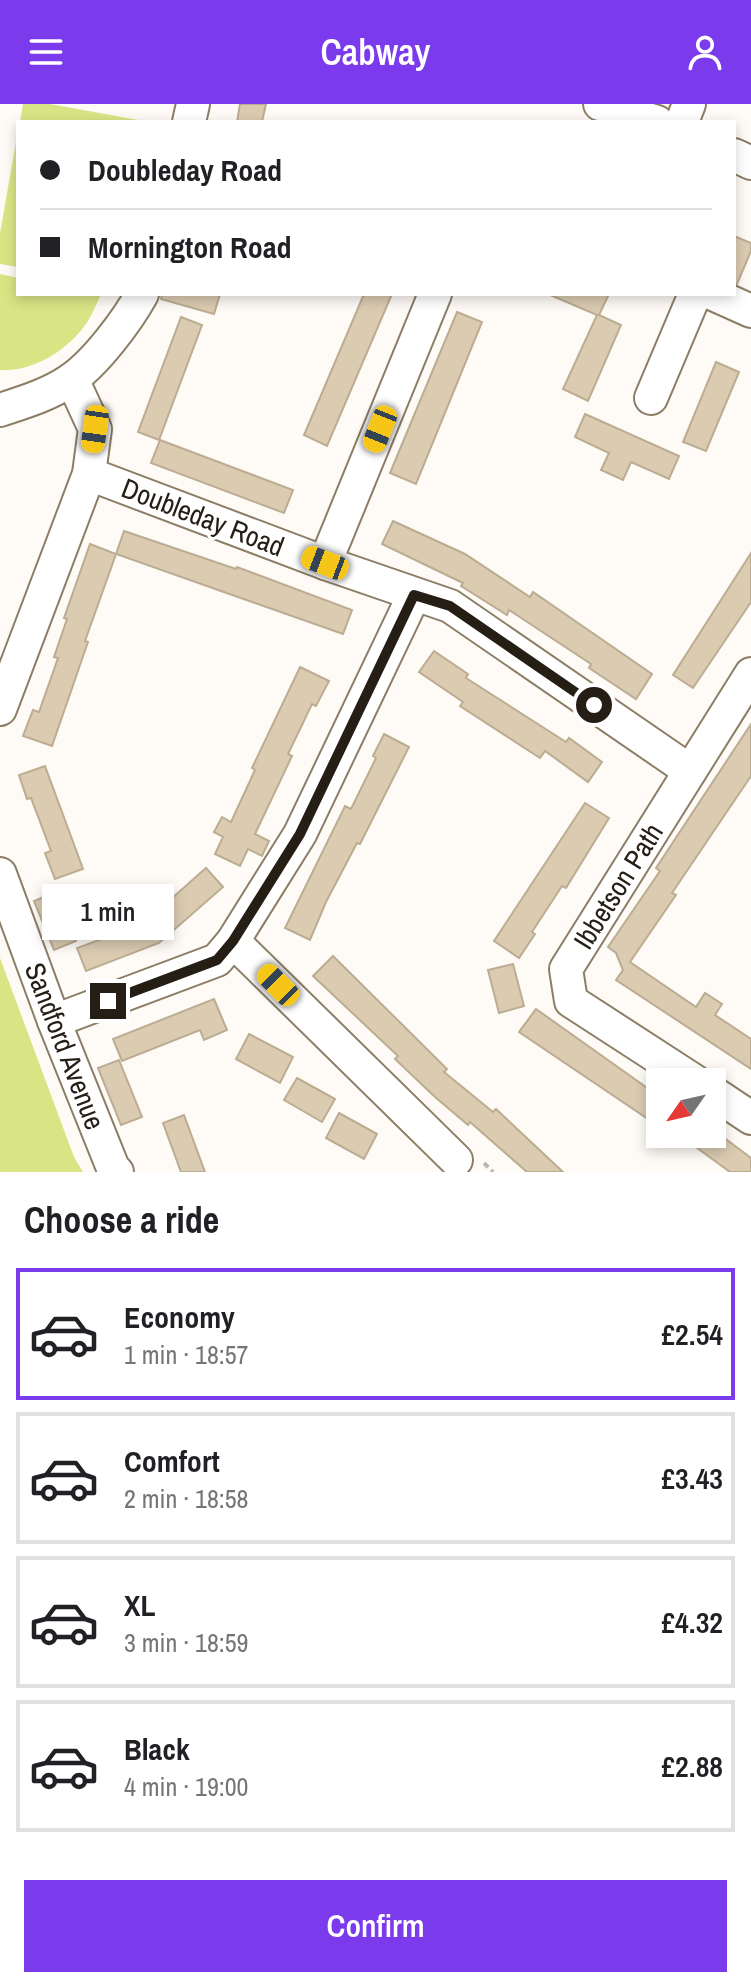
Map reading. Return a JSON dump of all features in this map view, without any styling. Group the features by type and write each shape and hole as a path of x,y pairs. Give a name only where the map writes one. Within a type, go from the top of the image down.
{"street":[{"path":"600,104 651,120"},
{"path":"0,410 49,393 72,379 119,330 141,296"},
{"path":"325,563 434,296"},
{"path":"651,398 694,296"},
{"path":"717,296 751,311"},
{"path":"0,709 89,474 95,429 72,379"},
{"name":"Doubleday Road","path":"89,474 325,563 450,606 690,771"},
{"path":"54,1021 217,960 233,941 300,834 414,595"},
{"name":"Ibbetson Path","path":"674,1068 571,1001 566,969 751,674"},
{"name":"Sandford Avenue","path":"0,874 54,1021 117,1172"},
{"path":"233,941 456,1160"},
{"path":"726,1101 751,1118"}],"green space":[{"path":"23,104 50,104 138,120 20,120"},
{"path":"16,142 16,267 0,264 0,233"},
{"path":"0,274 16,278 16,296 100,296 83,328 67,345 35,364 0,370"},
{"path":"0,958 74,1157 83,1172 0,1172"}],"building":[{"path":"240,104 266,104 262,120 237,120"},
{"path":"736,237 751,243 751,251 737,284"},
{"path":"162,296 219,296 214,314 161,299"},
{"path":"363,296 391,296 327,446 304,435"},
{"path":"553,296 608,296 599,315 621,325 588,401 563,389 597,315"},
{"path":"457,312 482,322 416,484 390,473"},
{"path":"181,317 202,325 159,440 138,432"},
{"path":"716,362 739,372 706,451 683,442"},
{"path":"585,414 679,456 669,479 631,462 623,480 601,470 609,453 575,437"},
{"path":"160,440 293,490 284,513 151,463"},
{"path":"393,521 465,554 530,597 533,592 652,674 636,699 589,668 591,664 509,610 507,615 461,586 463,583 382,544"},
{"path":"124,531 237,567 352,610 343,634 116,554"},
{"path":"90,544 116,554 52,746 23,736 33,710 39,712 58,658 54,657 67,619 64,618"},
{"path":"751,553 751,602 693,688 673,675"},
{"path":"434,651 468,674 466,678 566,742 569,738 602,762 588,782 545,751 540,758 460,706 463,702 419,672"},
{"path":"300,667 329,681 316,706 312,704 288,754 292,756 255,834 269,841 262,856 248,849 240,866 215,854 223,837 214,832 222,817 231,822 255,770 252,768"},
{"path":"751,724 751,776 672,893 676,895 630,962 696,1007 705,993 722,1004 715,1015 751,1039 751,1069 616,980 623,970 616,953 608,947 660,871 656,868"},
{"path":"384,734 409,747 360,844 357,843 326,902 310,940 285,928 345,806 351,809"},
{"path":"45,766 83,869 55,879 45,853 51,851 19,775"},
{"path":"585,803 609,818 566,888 562,886 532,932 535,934 519,958 494,941"},
{"path":"206,868 223,887 159,943 86,971 77,948 143,924"},
{"path":"56,892 76,941 54,950 34,901"},
{"path":"333,956 447,1069 444,1072 493,1112 496,1109 563,1172 527,1172 470,1122 468,1125 435,1097 395,1059 398,1056 313,976"},
{"path":"513,964 524,1006 499,1013 488,970"},
{"path":"214,999 227,1030 204,1040 200,1030 122,1061 113,1039"},
{"path":"536,1009 646,1087 646,1118 519,1032"},
{"path":"249,1034 293,1057 280,1083 236,1059"},
{"path":"119,1060 142,1117 121,1125 98,1068"},
{"path":"297,1078 335,1099 322,1122 284,1100"},
{"path":"339,1113 377,1134 364,1159 326,1138"},
{"path":"184,1115 205,1172 181,1172 163,1123"},
{"path":"726,1139 751,1158 751,1172 730,1172 697,1148 726,1148"}],"route":[{"path":"108,1001 217,960 233,941 300,834 414,595 450,606 594,705"}]}
